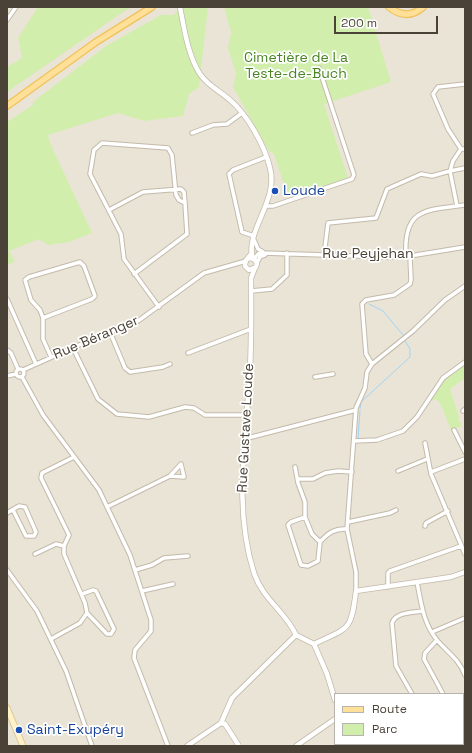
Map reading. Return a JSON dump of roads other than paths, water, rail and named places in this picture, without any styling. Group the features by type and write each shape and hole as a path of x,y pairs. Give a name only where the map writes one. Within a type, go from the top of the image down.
{"main road":[{"path":"7,106 96,42 152,7"},
{"path":"388,7 398,13 405,14 414,13 424,7"},
{"path":"394,7 407,11 419,7"},
{"path":"7,708 23,746"}],"street":[{"path":"7,20 16,7"},
{"path":"180,7 193,59 200,73 209,84 233,103 242,113 266,157 271,171 272,186 254,238 252,252 254,260"},
{"path":"266,206 272,206 352,179 354,174 319,68"},
{"path":"457,206 450,171 453,161 463,149 448,129 432,94 438,87 465,84"},
{"path":"192,133 213,125 227,124 242,113"},
{"path":"159,307 124,259 121,234 90,172 94,150 102,143 168,148 172,155 177,198 185,203"},
{"path":"266,157 233,170 228,176 242,232 254,238 260,251 270,254"},
{"path":"324,255 328,223 372,219 378,216 387,189 421,174 432,176 465,168"},
{"path":"109,210 143,192 176,189 183,190 187,234 134,274"},
{"path":"372,364 366,354 362,304 366,300 394,294 410,284 412,280 405,236 416,216 424,211 465,205"},
{"name":"Rue Peyjehan","path":"270,254 287,253 377,258 408,256 465,247"},
{"path":"246,261 252,252"},
{"path":"251,291 272,289 287,275 287,253"},
{"path":"246,261 254,260 261,256 270,254"},
{"name":"Rue Gustave Loude","path":"254,260 255,268 251,278 250,370 244,439 242,497 251,561 257,579 264,594 296,635"},
{"name":"Rue Gustave Loude","path":"246,261 251,278"},
{"name":"Rue Béranger","path":"23,370 138,321 204,273 246,261"},
{"path":"43,318 92,299 95,296 84,266 80,262 29,277 25,280 31,300 40,310 43,318 43,339 51,357"},
{"name":"Rue Béranger","path":"229,266 247,268"},
{"path":"247,268 255,268"},
{"path":"314,644 334,636 347,627 353,615 356,591 355,569 347,529 356,403 365,388 367,372 372,364 413,331 445,300 465,286"},
{"path":"7,299 36,364"},
{"path":"188,353 227,336 251,329"},
{"path":"110,332 125,368 130,372 163,367 170,364"},
{"path":"73,348 98,399 117,414 149,417 188,407 205,415 246,415"},
{"path":"7,350 11,353 18,369 16,374"},
{"path":"354,441 377,440 403,432 417,417 443,378 465,362"},
{"path":"18,369 23,370 24,373 22,376 43,415 74,458 94,480 130,555 151,620 151,631 135,650 134,658 168,746"},
{"path":"7,376 16,374 18,377 22,376"},
{"path":"315,377 333,374"},
{"path":"244,439 356,410"},
{"path":"454,430 465,452"},
{"path":"425,443 427,459 431,472 465,554"},
{"path":"74,458 42,473 41,478 69,535 64,546 64,554 82,594 87,613 107,634 111,634 114,629 96,591 93,590 82,594"},
{"path":"398,471 427,459"},
{"path":"431,472 465,459"},
{"path":"107,507 170,476 181,464 184,477 170,476"},
{"path":"295,467 298,483 305,502 305,517 312,534 320,542"},
{"path":"298,479 313,479 326,473 338,471 352,472"},
{"path":"7,513 19,506 25,507 36,532 34,536 26,536 13,510"},
{"path":"348,522 390,513 396,510"},
{"path":"425,526 426,523 448,511"},
{"path":"305,517 291,522 288,525 301,565 308,566 318,561 320,542 329,533 340,529 347,529"},
{"path":"35,554 56,544 64,546"},
{"path":"388,587 388,573 390,571 461,546"},
{"path":"135,570 152,565 164,558 188,556"},
{"path":"7,570 37,611 71,685 92,746"},
{"path":"356,591 454,576 465,572"},
{"path":"417,582 422,611 432,632 437,640 454,656 465,675"},
{"path":"142,591 174,584"},
{"path":"411,693 395,662 392,623 394,618 399,615 422,611"},
{"path":"50,640 80,623 87,613"},
{"path":"432,632 465,618"},
{"path":"187,746 221,723 232,698 296,635 314,644 327,674 334,697"},
{"path":"437,640 425,653 424,659 442,693"},
{"path":"296,746 334,720"},
{"path":"221,723 225,724 239,746"}],"waterway":[{"path":"369,304 383,311 403,335"},
{"path":"360,409 361,402 410,357 410,349 405,341"},
{"path":"358,439 360,411"}],"place":[{"name":"Loude","path":"275,191"},
{"name":"Saint-Exupéry","path":"19,730"}],"park label":[{"name":"Cimetière de La Teste-de-Buch","path":"296,66"}]}
